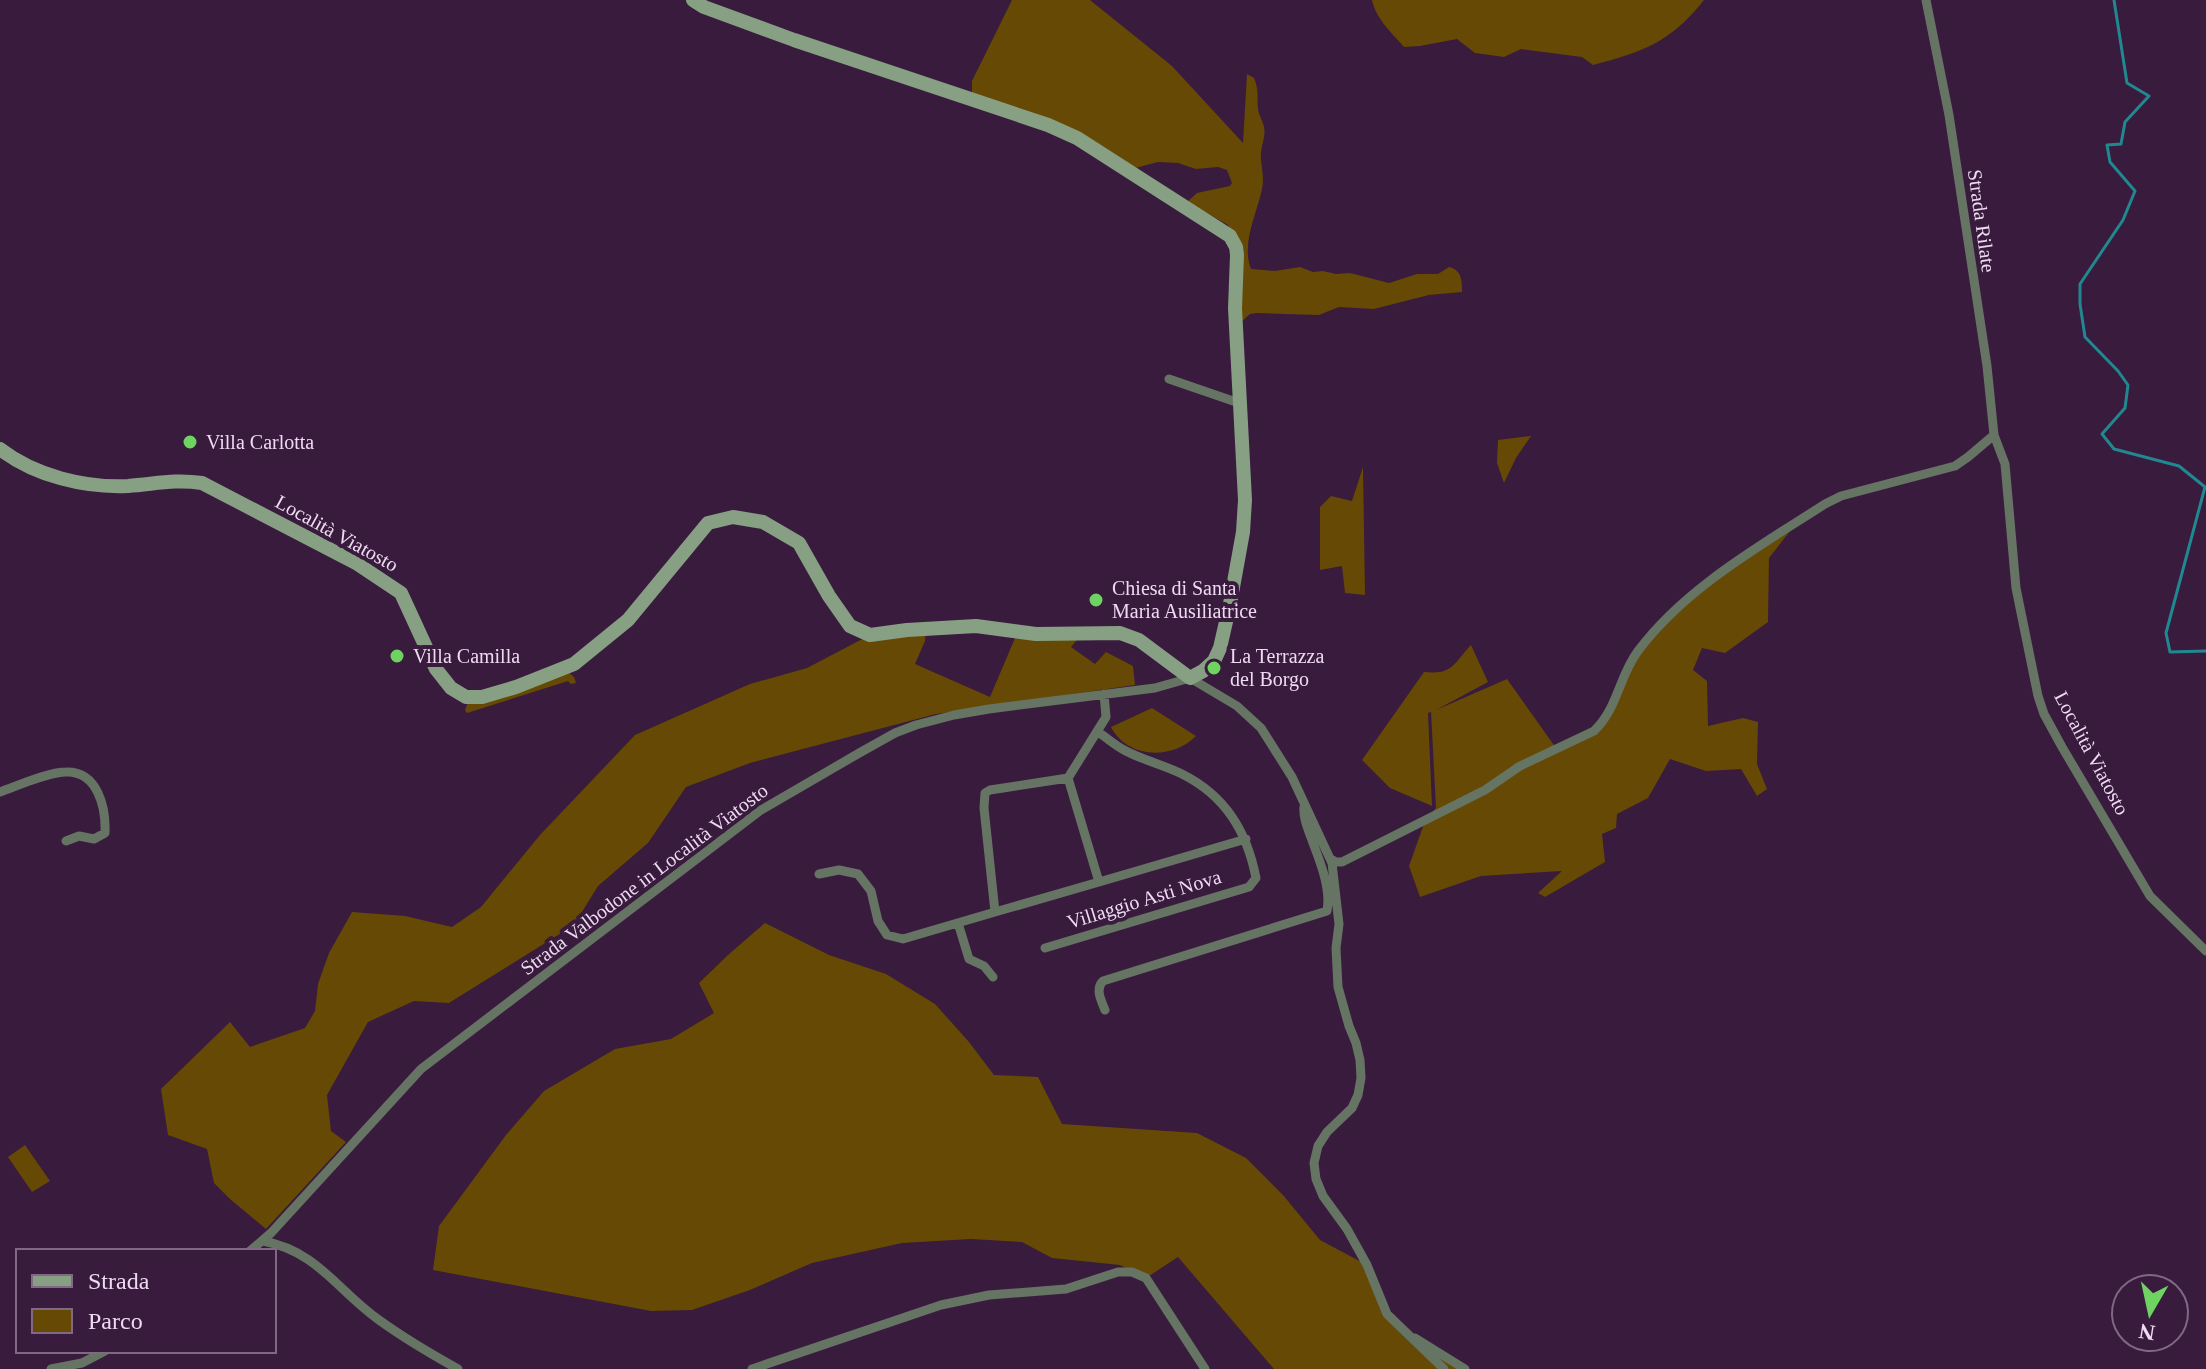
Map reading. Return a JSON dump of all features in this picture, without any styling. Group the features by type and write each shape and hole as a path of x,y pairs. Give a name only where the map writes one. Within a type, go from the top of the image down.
{"street":[{"path":"693,0 704,7 794,40 1048,125 1077,138 1230,236 1237,255 1235,308 1245,500 1243,532 1220,648 1214,661 1190,678"},
{"name":"Strada Rilate","path":"1926,0 1949,115 1998,447"},
{"path":"1169,379 1239,403"},
{"path":"1328,857 1342,862 1474,796 1520,766 1594,731 1614,705 1636,653 1708,581 1825,504 1841,496 1955,466 1994,435"},
{"name":"Località Viatosto","path":"1998,447 2005,464 2016,588 2044,714 2150,896 2206,951"},
{"name":"Località Viatosto","path":"0,449 14,460 61,479 126,486 180,480 202,483 356,563 401,593 436,669 451,688 466,697 482,697 516,687 574,664 628,620 708,523 733,517 763,522 799,543 850,626 870,635 976,626 1036,634 1120,633 1139,640 1190,678"},
{"path":"1190,678 1252,718 1281,759 1332,863 1337,900 1338,987 1358,1052 1361,1078 1352,1108 1327,1132 1318,1146 1314,1163 1316,1179 1323,1196 1347,1229 1367,1265 1387,1314 1444,1369"},
{"name":"Strada Valbodone in Località Viatosto","path":"253,1249 421,1069 761,810 895,733 916,725 989,709 1155,688 1190,678"},
{"path":"995,912 985,793 997,788 1068,778 1106,717 1104,694"},
{"name":"Villaggio Asti Nova","path":"1045,948 1249,887 1256,878 1246,839 1231,814 1213,795 1185,775 1125,751 1098,732"},
{"path":"0,792 66,772 78,774 89,781 98,791 104,807 105,833 94,839 79,836 66,841"},
{"name":"Villaggio Asti Nova","path":"1068,778 1099,882"},
{"path":"1105,1010 1099,992 1103,981 1327,911 1325,881 1306,823 1305,803"},
{"name":"Villaggio Asti Nova","path":"819,874 839,870 858,874 871,891 878,921 887,935 903,939 1246,839"},
{"path":"958,923 969,959 984,966 993,977"},
{"path":"263,1241 300,1253 377,1319 458,1369"},
{"path":"752,1369 941,1305 989,1295 1066,1289 1118,1272 1132,1272 1146,1278 1205,1369"},
{"path":"1412,1337 1465,1369"},
{"path":"51,1369 82,1363 101,1353"}],"green space":[{"path":"1012,0 1090,0 1172,66 1243,143 1247,74 1254,78 1265,133 1261,152 1263,184 1249,239 1251,269 1275,271 1300,267 1313,272 1350,273 1389,283 1417,274 1438,274 1449,267 1459,273 1462,292 1429,295 1374,309 1339,307 1319,315 1257,313 1250,314 1240,323 1236,247 1228,225 1187,202 1197,193 1230,186 1232,183 1227,170 1218,167 1196,169 1178,163 1158,162 1128,170 1077,138 972,100 972,81"},
{"path":"1372,0 1704,0 1668,36 1641,50 1593,65 1582,57 1521,49 1504,57 1475,53 1457,39 1404,47 1381,20"},
{"path":"1531,436 1504,483 1497,463 1498,440"},
{"path":"1363,467 1365,595 1345,593 1342,566 1320,570 1320,507 1331,496 1352,501"},
{"path":"1798,521 1769,558 1768,622 1725,653 1702,648 1693,670 1707,681 1708,726 1743,718 1758,722 1757,764 1767,789 1757,796 1741,769 1706,771 1670,759 1648,798 1617,814 1616,828 1602,834 1605,862 1545,897 1538,893 1562,871 1481,876 1420,897 1409,866 1425,821 1436,808 1431,712 1428,713 1432,806 1390,788 1362,760 1424,672 1447,670 1471,645 1488,682 1436,710 1507,679 1556,748 1594,731 1628,667 1683,603"},
{"path":"926,630 925,641 915,664 990,697 1018,631 1081,635 1071,647 1095,664 1106,652 1133,666 1135,685 936,714 750,763 686,787 648,843 598,886 574,925 449,1003 414,1001 368,1022 327,1095 331,1131 346,1142 266,1229 214,1183 207,1149 168,1135 161,1089 230,1022 250,1047 305,1028 315,1011 318,984 329,953 352,912 405,916 452,927 481,907 540,835 635,735 750,684 807,668 870,635"},
{"path":"567,671 576,683 568,681 467,713 465,710 468,702"},
{"path":"1152,708 1196,736 1186,744 1163,752 1139,750 1118,738 1111,727"},
{"path":"765,923 829,955 886,974 935,1004 994,1075 1038,1077 1062,1124 1197,1133 1246,1158 1283,1195 1320,1240 1367,1265 1387,1314 1404,1331 1465,1369 1274,1369 1178,1257 1146,1278 1120,1265 1052,1258 1022,1242 971,1239 902,1243 812,1263 750,1290 692,1310 651,1311 433,1270 439,1226 506,1135 544,1091 615,1049 671,1039 714,1013 699,983"},
{"path":"25,1145 50,1181 32,1192 8,1157"}],"waterway":[{"path":"2114,0 2127,83 2149,96 2125,122 2121,144 2107,145 2110,162 2135,191 2123,220 2080,284 2080,304 2085,337 2128,385 2125,408 2102,434 2114,449 2179,466 2205,487 2166,633 2170,652 2206,651"}],"place":[{"name":"Villa Carlotta","path":"190,442"},
{"name":"Chiesa di Santa Maria Ausiliatrice","path":"1096,600"},
{"name":"Villa Camilla","path":"397,656"},
{"name":"La Terrazza del Borgo","path":"1214,668"}]}
